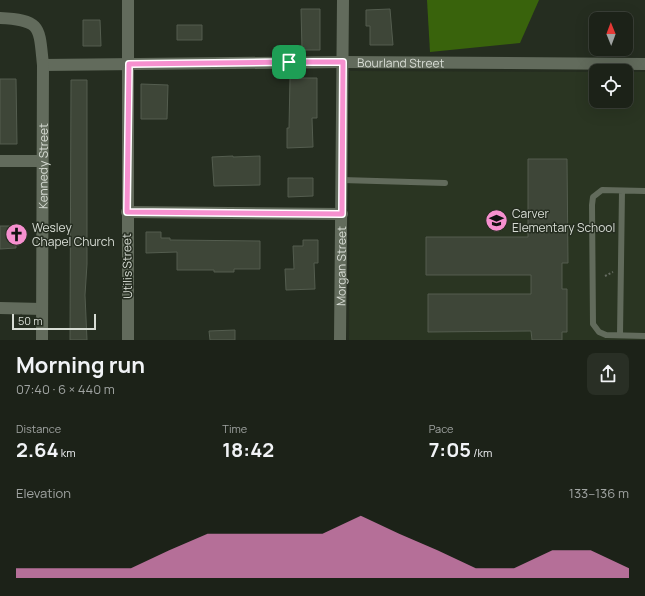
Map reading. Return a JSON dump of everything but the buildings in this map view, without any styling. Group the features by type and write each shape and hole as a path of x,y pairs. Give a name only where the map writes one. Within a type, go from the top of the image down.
{"street":[{"name":"Utilis Street","path":"128,0 128,340"},
{"name":"Morgan Street","path":"340,340 343,0"},
{"path":"0,18 21,20 34,24 39,34 43,65"},
{"name":"Bourland Street","path":"43,65 343,62 645,64"},
{"name":"Kennedy Street","path":"42,340 43,65"},
{"path":"0,161 42,161"},
{"path":"127,212 342,214"},
{"path":"0,308 42,309"}],"lane":[{"path":"342,180 445,183"},
{"path":"645,191 602,190 593,197 592,205 593,324 598,332 606,335 645,336"},
{"path":"620,335 622,191"}],"path":[{"path":"605,276 616,270"}],"shaded area":[{"name":"Carver Elementary School","path":"350,71 589,72 589,108 633,108 633,72 645,72 645,340 349,340"}],"green space":[{"path":"427,0 539,0 520,43 430,52"}],"place":[{"name":"Carver Elementary School","path":"497,220"},
{"name":"Wesley Chapel Church","path":"16,234"}],"route":[{"path":"289,62 343,62 342,214 127,212 129,64 289,62"}]}
